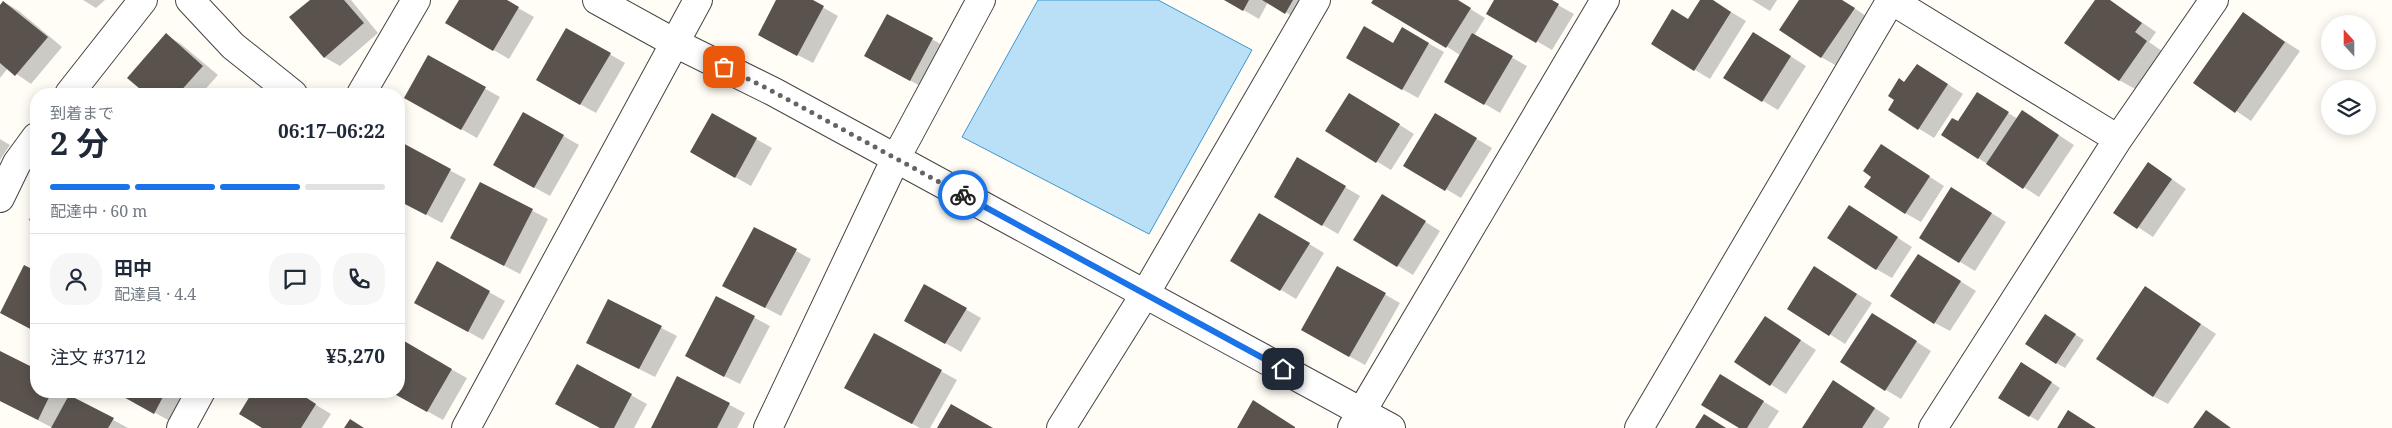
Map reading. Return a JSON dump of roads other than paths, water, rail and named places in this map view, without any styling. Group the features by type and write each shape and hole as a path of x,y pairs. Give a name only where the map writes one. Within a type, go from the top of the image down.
{"street":[{"path":"74,88 143,0"},
{"path":"190,0 233,46 286,88"},
{"path":"365,88 416,0"},
{"path":"597,0 673,42 774,92 1144,294 1357,421 1392,428"},
{"path":"466,428 673,42 698,0"},
{"path":"768,428 896,158 981,0"},
{"path":"1061,428 1144,294 1316,0"},
{"path":"1357,421 1605,0"},
{"path":"1639,428 1891,0 2118,139"},
{"path":"1933,428 2118,139 2214,0"},
{"path":"0,198 17,163 30,145"},
{"path":"181,428 197,398"}],"water":[{"path":"1038,0 1158,0 1252,50 1149,234 962,137"}]}
